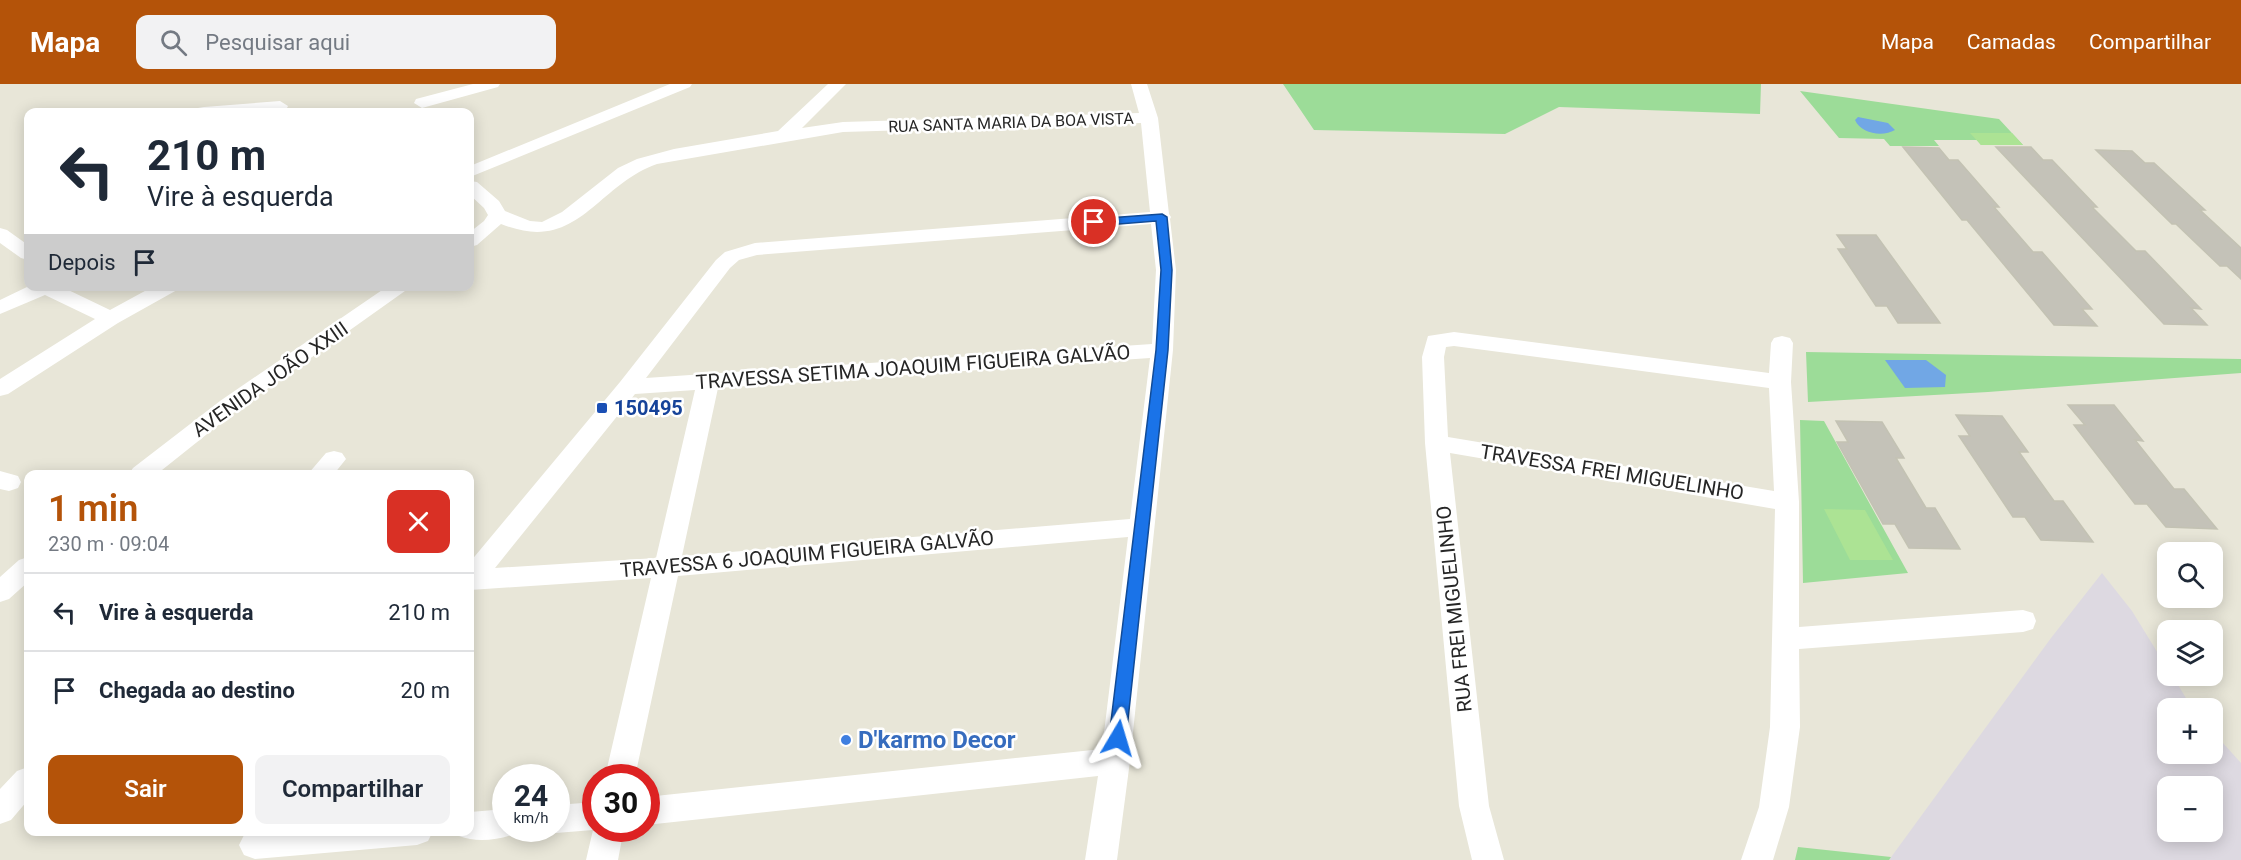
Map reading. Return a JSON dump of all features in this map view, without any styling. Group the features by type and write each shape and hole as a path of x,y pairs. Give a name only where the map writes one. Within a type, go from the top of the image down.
{"street":[{"path":"421,108 431,84"},
{"path":"421,108 492,84"},
{"path":"474,170 684,84"},
{"path":"783,136 838,84"},
{"path":"1101,860 1115,761 1162,350 1166,270 1162,217 1149,118 1139,84"},
{"path":"255,108 280,106"},
{"name":"RUA SANTA MARIA DA BOA VISTA","path":"497,215 529,226 545,227 565,218 624,172 646,161 783,136 872,126 1149,118"},
{"path":"474,189 492,205 497,215 491,225 474,238"},
{"path":"474,575 628,387 723,264 732,256 755,249 1162,217"},
{"path":"0,234 24,251"},
{"path":"0,314 9,304 37,291"},
{"path":"54,291 111,318"},
{"path":"0,388 111,318 161,291"},
{"name":"AVENIDA JOÃO XXIII","path":"146,470 228,406 395,291"},
{"name":"RUA FREI MIGUELINHO","path":"1488,860 1474,806 1437,443 1433,357 1436,341 1454,339 1780,382"},
{"path":"1757,860 1774,807 1785,727 1787,502 1780,382 1782,343"},
{"name":"TRAVESSA SETIMA JOAQUIM FIGUEIRA GALVÃO","path":"628,387 1162,350"},
{"path":"623,764 708,382"},
{"name":"TRAVESSA FREI MIGUELINHO","path":"1437,443 1787,502"},
{"name":"TRAVESSA 6 JOAQUIM FIGUEIRA GALVÃO","path":"474,580 667,567 1142,527"},
{"path":"0,592 24,571"},
{"path":"1785,639 2024,621"},
{"path":"660,810 1115,761"},
{"path":"0,810 24,784"},
{"path":"474,826 492,824"},
{"path":"254,845 359,836"},
{"path":"602,860 606,842"}],"shaded area":[{"path":"2102,573 2132,611 2157,652 2157,686 2179,686 2186,698 2157,698 2157,764 2223,764 2223,743 2241,763 2241,860 1889,860 2051,638"}],"green space":[{"path":"1283,84 1761,84 1760,114 1559,107 1505,134 1314,130"},
{"path":"1800,91 1999,119 2023,145 1981,145 1977,140 1934,140 1939,146 1890,146 1884,139 1839,138"},
{"path":"1970,133 2012,133 2023,145 1981,145"},
{"path":"1806,352 2241,359 2241,373 1988,392 1808,402"},
{"path":"1800,420 1824,421 1908,573 1803,583"},
{"path":"1824,509 1865,510 1893,560 1850,560"},
{"path":"1798,847 1891,857 1889,860 1795,860"}],"water":[{"path":"1858,117 1888,123 1895,130 1879,134 1867,131 1858,125 1855,120"},
{"path":"1885,360 1926,360 1946,375 1945,387 1905,388"}],"building":[{"path":"1903,147 1939,148 1949,160 1958,160 1999,207 1994,207 2033,252 2042,252 2092,309 2082,309 2097,326 2054,325 1967,220 1962,220"},
{"path":"1996,147 2031,147 2043,160 2052,160 2097,207 2092,207 2136,251 2145,251 2201,309 2191,308 2207,325 2164,324"},
{"path":"2096,150 2132,151 2145,163 2154,163 2205,210 2200,210 2241,248 2241,279 2227,266 2220,266 2176,224 2172,224"},
{"path":"1837,235 1876,235 1940,323 1898,323 1887,306 1876,306 1838,249 1847,249"},
{"path":"2068,405 2114,405 2143,441 2135,440 2174,489 2184,489 2217,529 2166,527 2147,504 2135,504 2074,425 2085,425"},
{"path":"1956,415 2002,416 2028,452 2019,452 2054,501 2063,501 2093,542 2041,540 2025,517 2013,517 1959,436 1970,436"},
{"path":"1836,421 1882,422 1904,458 1896,458 1926,508 1935,508 1960,549 1909,548 1895,524 1883,524 1837,442 1848,442"}],"place":[{"name":"150495","path":"602,408"},
{"name":"D'karmo Decor","path":"846,740"}],"route":[{"path":"1094,222 1162,217 1166,270 1162,350 1118,738"}]}
